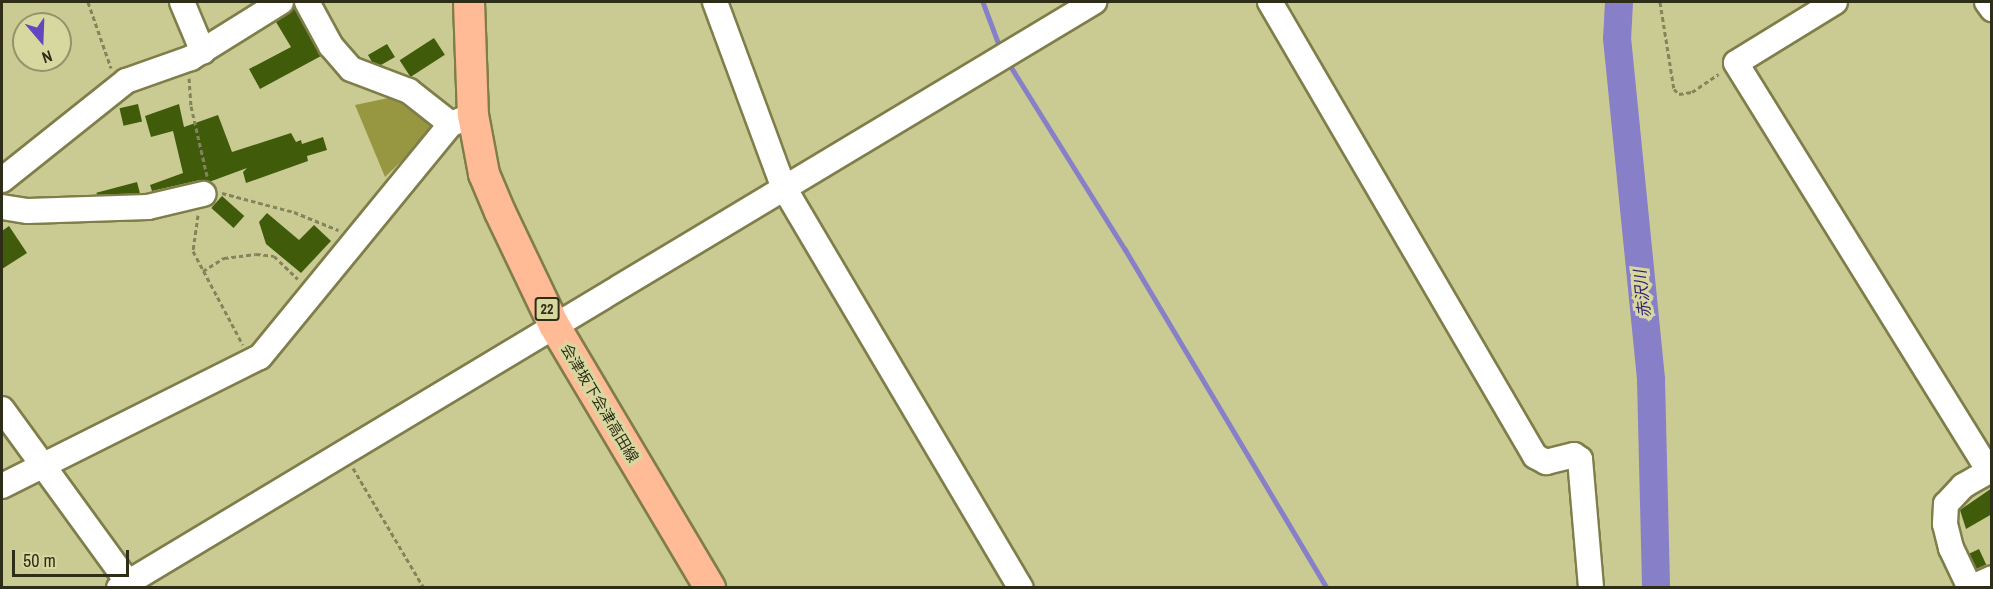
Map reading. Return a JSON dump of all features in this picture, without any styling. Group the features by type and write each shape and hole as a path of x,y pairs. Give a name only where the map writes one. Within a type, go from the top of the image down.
{"main road":[{"name":"会津坂下会津高田線","path":"469,2 462,120 484,174 554,325 710,588"}],"street":[{"path":"182,2 203,52"},
{"path":"2,180 126,81 203,52 281,2"},
{"path":"2,486 260,357 355,241 462,120 409,91 351,69 331,46 307,2"},
{"path":"715,2 783,186 1021,588"},
{"path":"2,409 127,585 783,186 1094,2"},
{"path":"1270,2 1535,456 1546,462 1574,455 1580,459 1591,588"},
{"path":"1835,2 1736,63 1990,470 1963,486 1947,504 1945,524 1951,548 1970,588 1992,578"},
{"path":"1987,2 1992,9"},
{"path":"2,207 28,211 148,207 209,192"}],"path":[{"path":"88,2 108,64 126,81"},
{"path":"1660,2 1674,89 1679,94 1692,92 1736,63"},
{"path":"209,192 320,220 355,241"},
{"path":"203,271 235,255 274,256 312,293"},
{"path":"345,454 424,588"}],"shaded area":[{"path":"398,96 440,124 385,177 355,105"}],"building":[{"path":"294,7 321,56 260,89 249,69 291,47 276,22"},
{"path":"434,38 445,55 411,77 400,60"},
{"path":"387,44 395,57 381,65 372,62 368,55"},
{"path":"138,104 142,122 124,126 119,108"},
{"path":"179,104 184,127 218,115 232,152 291,133 296,142 301,140 302,144 323,137 327,150 307,156 308,161 246,183 243,172 247,168 209,182 200,180 152,191 150,185 183,173 173,131 151,137 145,116"},
{"path":"137,182 140,193 99,203 96,193"},
{"path":"222,196 244,216 234,228 211,208"},
{"path":"267,213 299,240 314,225 331,241 301,273 266,244 259,222"},
{"path":"9,226 27,253 2,269 2,231"},
{"path":"1992,488 1992,514 1966,529 1960,510"},
{"path":"1979,549 1986,564 1976,569 1969,554"}],"waterway":[{"path":"983,2 1001,50"},
{"name":"赤沢川","path":"1619,2 1617,38 1651,380 1656,588"},
{"path":"1008,62 1125,249 1327,588"}]}
